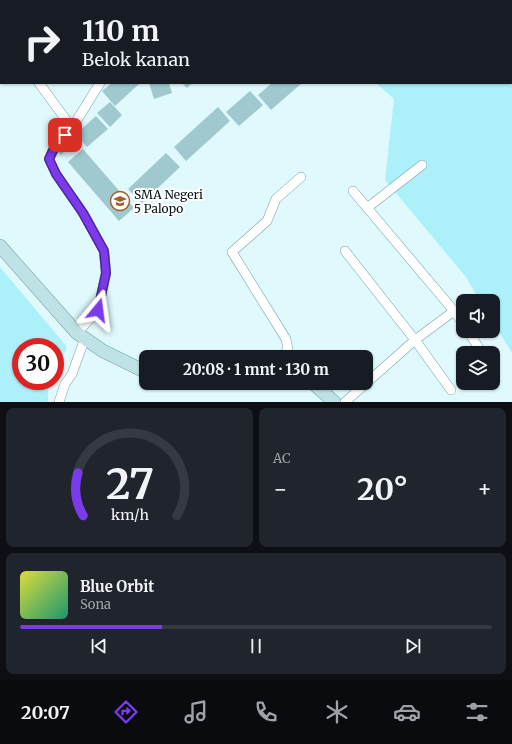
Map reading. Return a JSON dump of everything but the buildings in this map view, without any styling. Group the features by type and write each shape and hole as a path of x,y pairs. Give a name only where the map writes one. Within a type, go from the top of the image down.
{"street":[{"path":"40,84 72,128"},
{"path":"59,402 61,393 72,374 81,336 98,310 106,273 104,251 83,213 56,174 49,159 57,142 72,128 99,84"},
{"path":"367,208 422,165"},
{"path":"288,350 286,339 232,252 267,221 276,198 301,177"},
{"path":"353,192 456,313"},
{"path":"0,246 81,336 103,351 139,369"},
{"path":"345,251 415,340 450,390"},
{"path":"344,402 415,340 454,310"},
{"path":"321,390 334,402"}],"shaded area":[{"path":"377,84 512,84 512,353 500,333 500,294 476,294 466,277 385,180 394,99"},
{"path":"0,267 59,338 12,338 12,390 48,390 48,402 0,402"},
{"path":"64,343 67,347 64,354"}],"place":[{"name":"SMA Negeri 5 Palopo","path":"120,201"}],"route":[{"path":"65,135 57,142 49,159 60,182 83,213 104,251 106,273 104,289 98,310"}]}
